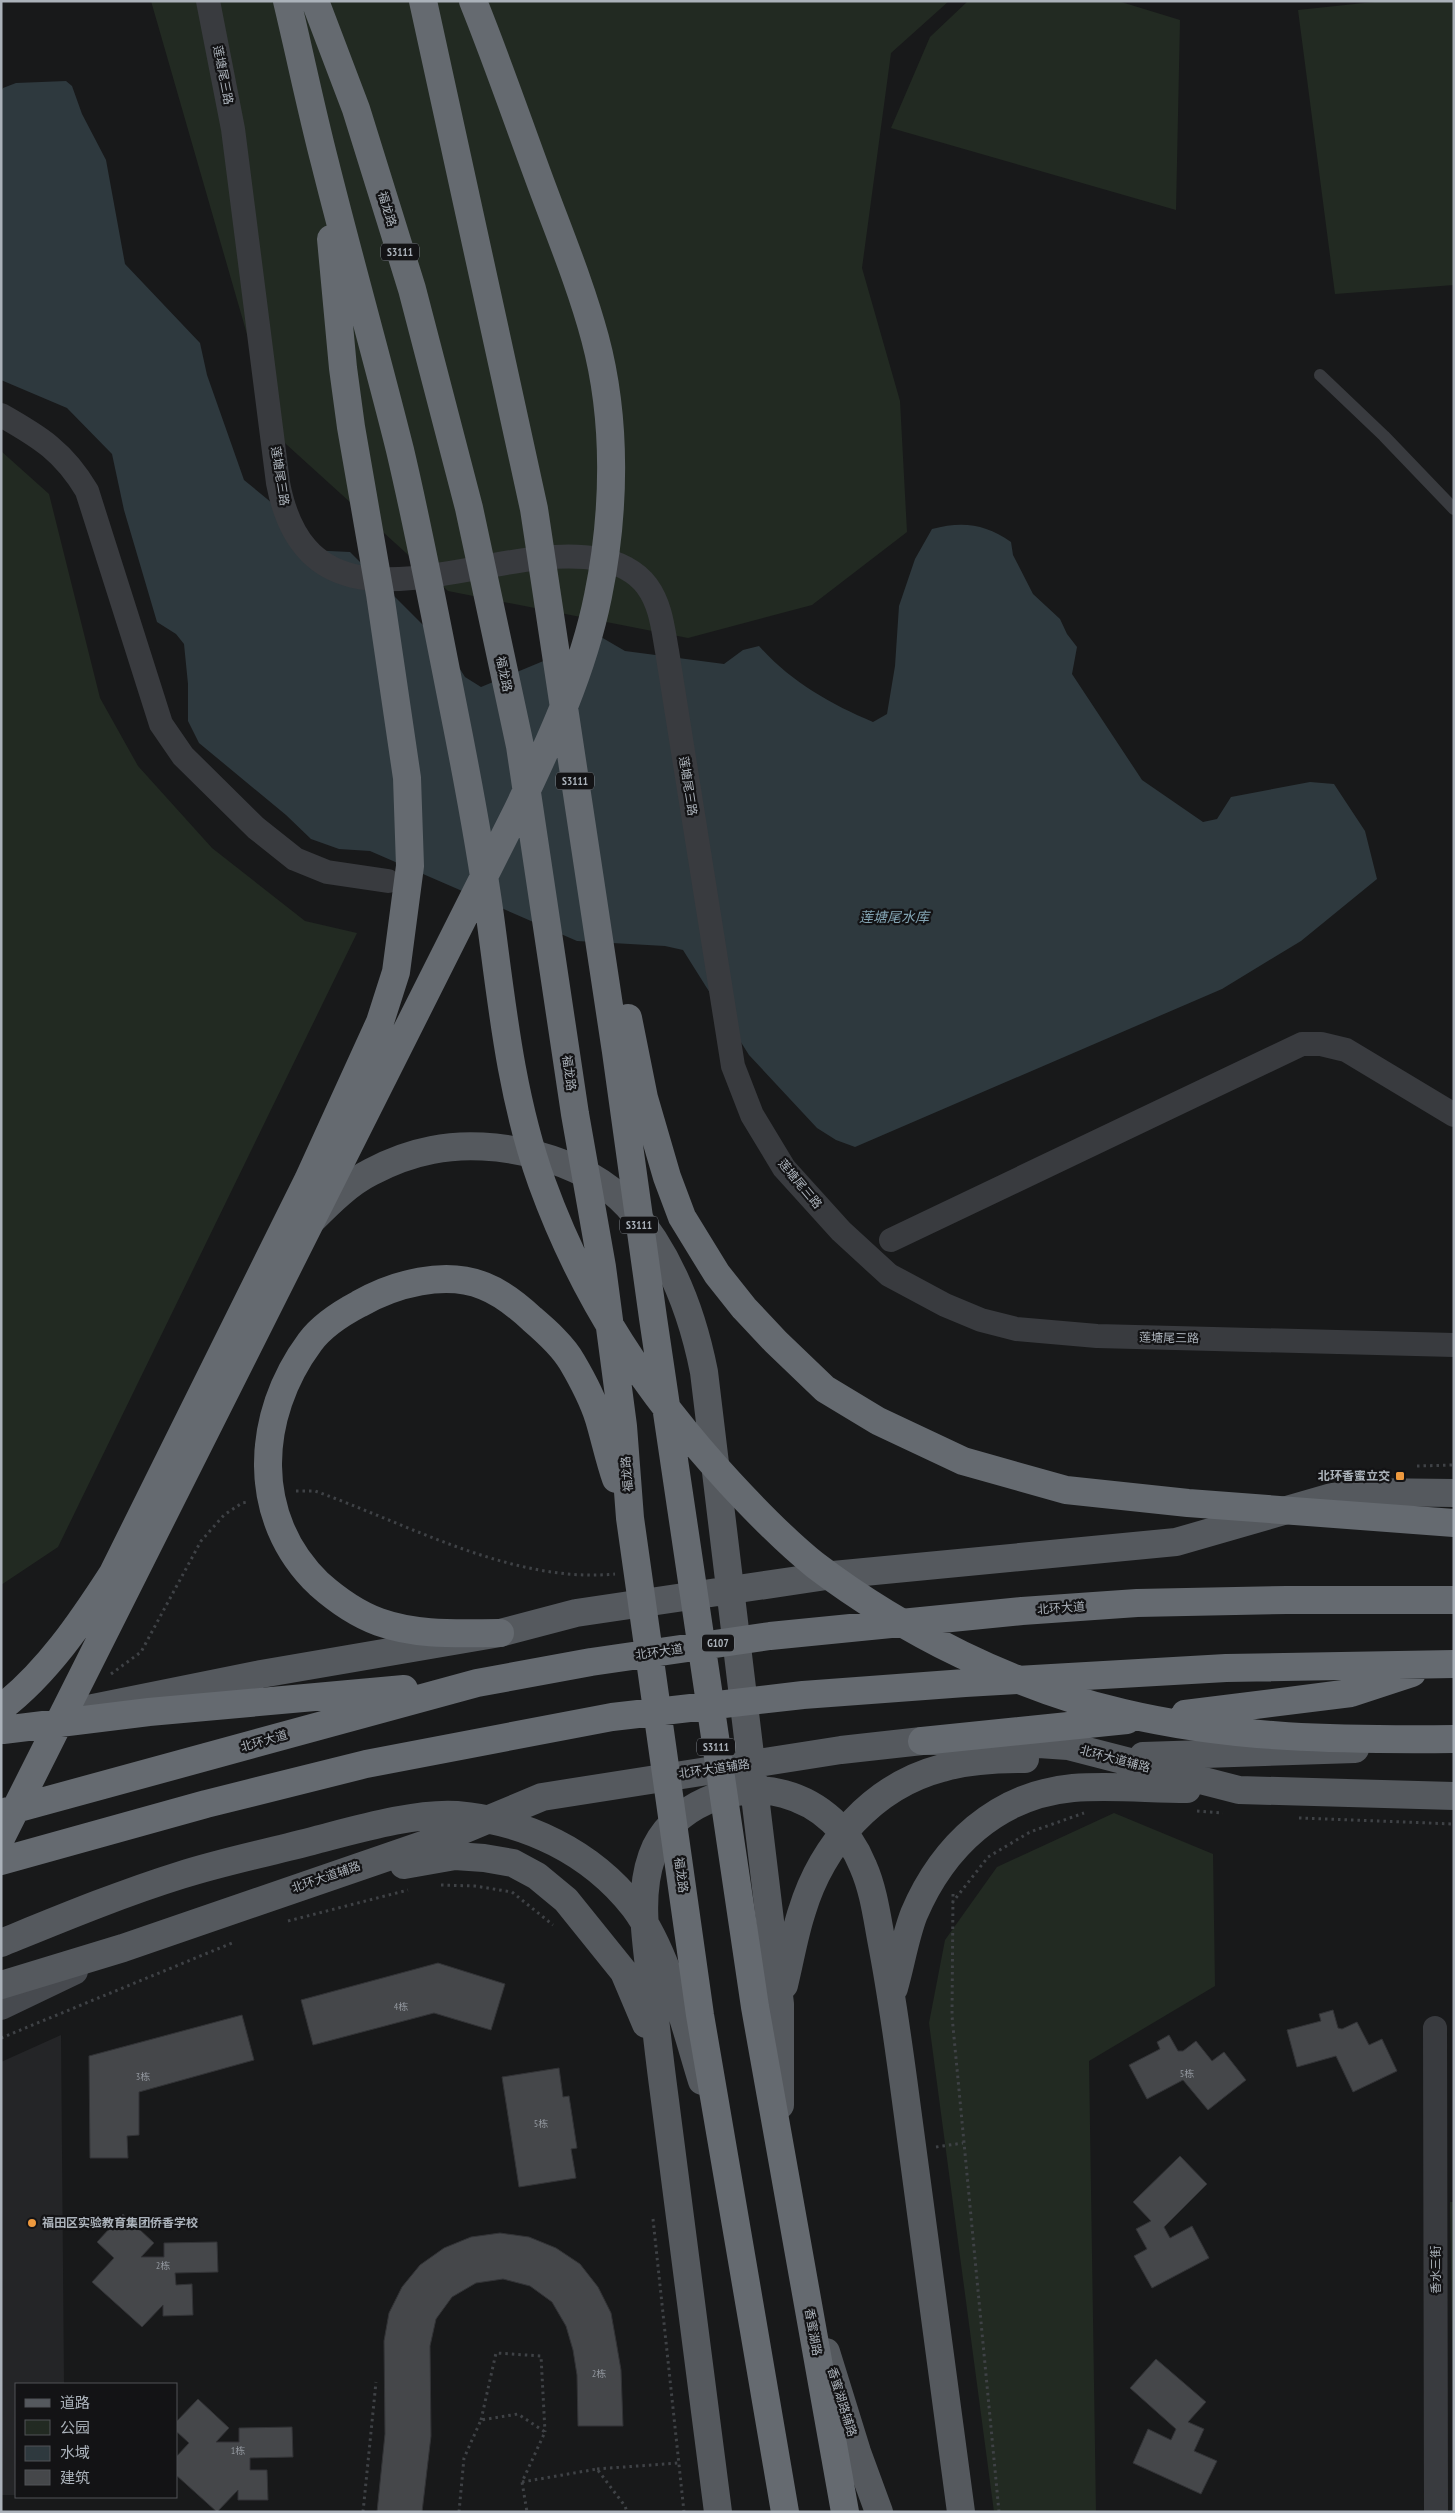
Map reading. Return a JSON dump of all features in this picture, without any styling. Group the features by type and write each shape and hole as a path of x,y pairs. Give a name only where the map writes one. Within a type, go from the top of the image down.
{"highway":[{"path":"287,1 323,158 400,453 477,824 511,1071 541,1180 572,1256 623,1350 684,1433 752,1507 812,1562 885,1614 965,1656 1047,1690 1121,1713 1196,1727 1340,1740 1454,1739"},
{"name":"福龙路","path":"315,1 356,109 412,289 469,508 520,746 575,1114 602,1267 623,1426 630,1518 691,2014 727,2166 771,2433"},
{"name":"S3111","path":"423,1 512,400 534,509 589,872 626,1051 626,1132 678,1487 767,2006"},
{"path":"1,1838 517,811 554,730 589,630 604,564 610,495 608,414 596,340 586,305 496,58 473,1"},
{"path":"2,1722 23,1692 90,1609 113,1573 308,1180 380,1022 396,972 410,866 407,778 343,368 323,158"},
{"path":"626,1051 682,1216 717,1274 744,1308 776,1342 826,1389 878,1421 962,1461 1066,1490 1188,1503 1454,1522"},
{"path":"500,1633 422,1632 379,1622 339,1602 308,1573 286,1545 275,1515 268,1473 270,1430 277,1400 311,1340 343,1313 380,1292 404,1285 445,1279 483,1286 515,1303 543,1328 571,1360 598,1416 609,1460 630,1518"},
{"name":"北环大道","path":"1,1812 477,1683 591,1662 770,1636 1022,1611 1165,1602 1454,1600"},
{"path":"922,1741 1216,1711 1351,1694 1446,1664"},
{"path":"1,1861 196,1806 366,1764 612,1717 803,1695 975,1683 1226,1668 1446,1664"},
{"path":"2,1722 159,1711 477,1683"},
{"name":"香蜜湖路","path":"767,2006 780,2153 845,2512"},
{"path":"771,2433 785,2512"}],"main road":[{"path":"265,1269 333,1199 370,1172 398,1160 433,1150 468,1147 509,1149 543,1156 590,1175 627,1205 667,1261 682,1293 696,1331 704,1372 721,1500 767,2006"},
{"path":"2,1722 85,1710 261,1674 500,1633 576,1613 833,1575 1176,1542 1314,1502 1366,1492 1454,1493"},
{"path":"767,2006 802,1911 824,1859 860,1814 888,1792 915,1778 941,1768 991,1760 1307,1752 1454,1739"},
{"name":"北环大道辅路","path":"1,1985 123,1948 304,1884 446,1837 542,1797 841,1750 922,1741 1008,1742 1068,1746 1239,1790 1454,1796"},
{"path":"892,1995 913,1916 927,1886 966,1835 991,1817 1035,1797 1071,1788 1102,1786 1239,1790"},
{"path":"718,2512 659,2054 645,1916 645,1886 652,1854 664,1831 682,1814 705,1801 730,1794 752,1791 778,1792 802,1799 819,1809 837,1825 852,1845 864,1868 875,1902 892,1995 961,2512"},
{"path":"1,1943 98,1904 181,1875 370,1826 456,1815 514,1825 548,1838 585,1860 607,1879 635,1909 691,2014"},
{"path":"304,1884 455,1856 513,1863 537,1876 566,1900 624,1972 659,2054"},
{"name":"香蜜湖路辅路","path":"801,2263 857,2452 879,2512"},
{"path":"771,2433 772,2512"}],"street":[{"name":"莲塘尾三路","path":"208,1 234,129 278,483 288,518 302,541 318,560 335,570 356,578 388,580 538,558 577,556 610,561 622,566 646,584 654,597 666,644 729,1044 742,1092 765,1139 784,1168 864,1254 889,1275 945,1305 981,1320 1016,1329 1056,1334 1454,1345"},
{"path":"1,415 43,439 56,449 76,472 88,491 161,724 183,756 256,828 295,859 327,872 388,881"},
{"path":"890,1240 1302,1044 1321,1044 1346,1050 1454,1115"},
{"path":"1,2006 123,1948"},
{"name":"香水三街","path":"1435,2028 1444,2159 1436,2512"}],"lane":[{"path":"1320,376 1384,436 1454,509"}],"path":[{"path":"1410,1467 1454,1465"},
{"path":"298,1491 315,1491 448,1543 537,1570 602,1576 622,1574"},
{"path":"164,1608 201,1541 224,1515 242,1503"},
{"path":"999,2512 962,2143 952,2016 951,1904 988,1858 1030,1832 1090,1811"},
{"path":"434,1885 475,1886 512,1892 558,1929"},
{"path":"288,1921 416,1889"},
{"path":"1,2038 232,1943"},
{"path":"929,2148 962,2143"},
{"path":"653,2213 684,2512"},
{"path":"459,2512 464,2458 481,2420 496,2353 541,2356 545,2432 522,2482 527,2512"},
{"path":"363,2512 376,2382"},
{"path":"481,2420 518,2414 545,2432"},
{"path":"522,2482 597,2469 678,2463"},
{"path":"597,2469 625,2506 627,2512"}],"shaded area":[{"name":"福田区实验教育集团侨香学校","path":"61,2035 64,2383 15,2383 15,2495 1,2495 1,2062"}],"green space":[{"path":"151,1 949,1 891,53 862,268 900,401 907,532 812,605 688,638 448,591 276,435"},
{"path":"968,1 1118,1 1180,20 1176,210 891,128 930,37"},
{"path":"1383,1 1454,1 1454,285 1335,294 1298,10"},
{"path":"1,451 49,494 100,698 138,766 212,848 305,921 357,933 58,1547 1,1585"},
{"path":"1114,1813 1213,1854 1215,1986 1089,2061 1096,2512 994,2512 929,2023 945,1940 997,1867"},
{"path":"1450,2202 1454,2202 1454,2463"}],"water":[{"name":"莲塘尾水库","path":"66,81 72,86 82,114 106,160 125,264 200,343 207,375 244,480 289,517 308,550 350,552 448,650 465,677 481,687 601,637 625,651 724,664 743,650 759,646 797,681 826,699 873,722 887,714 895,666 899,606 915,559 932,529 954,525 983,528 1011,542 1013,555 1033,594 1060,619 1067,634 1077,647 1072,674 1142,780 1203,822 1217,819 1231,797 1310,782 1334,784 1365,831 1377,879 1301,941 1222,989 855,1147 836,1140 817,1128 749,1055 683,950 665,946 577,941 370,851 339,849 311,839 286,815 199,743 188,721 188,684 184,644 176,634 157,622 124,510 112,454 67,408 1,380 1,92 3,88 16,83"}],"building":[{"path":"438,1963 505,1984 491,2030 434,2013 313,2045 301,2000"},
{"path":"1333,2010 1338,2028 1342,2029 1357,2022 1369,2045 1382,2039 1397,2071 1353,2092 1336,2056 1297,2067 1287,2030 1321,2021 1319,2014"},
{"path":"242,2015 254,2060 139,2092 139,2135 127,2136 128,2158 90,2158 89,2056"},
{"path":"1169,2035 1178,2051 1183,2051 1196,2041 1212,2061 1224,2052 1246,2080 1208,2110 1183,2080 1147,2099 1129,2065 1160,2049 1157,2042"},
{"path":"559,2068 563,2097 569,2096 577,2148 571,2149 576,2178 519,2187 502,2077"},
{"path":"1180,2156 1207,2184 1164,2227 1170,2238 1192,2226 1209,2258 1152,2288 1134,2256 1147,2249 1136,2229 1151,2221 1133,2202"},
{"path":"123,2214 154,2243 141,2257 164,2257 164,2243 217,2242 218,2272 175,2273 176,2285 192,2284 193,2315 163,2316 163,2305 142,2327 92,2282 114,2258 97,2242"},
{"path":"500,2233 529,2237 556,2248 580,2264 598,2287 611,2313 621,2370 623,2426 578,2426 577,2375 573,2350 566,2326 552,2302 530,2286 503,2279 476,2283 452,2297 436,2319 430,2346 431,2436 422,2512 377,2512 385,2434 384,2341 389,2313 402,2287 420,2265 444,2248 471,2237"},
{"path":"1156,2359 1206,2402 1188,2422 1204,2429 1194,2451 1217,2461 1201,2494 1133,2463 1148,2429 1171,2440 1176,2429 1130,2388"},
{"path":"198,2399 229,2428 216,2442 239,2442 239,2428 292,2427 293,2457 250,2458 250,2470 267,2470 268,2500 238,2500 238,2490 217,2512 178,2477 178,2455 189,2443 178,2433 178,2420"}],"place":[{"name":"北环香蜜立交","path":"1400,1476"},
{"name":"福田区实验教育集团侨香学校","path":"32,2223"}]}
